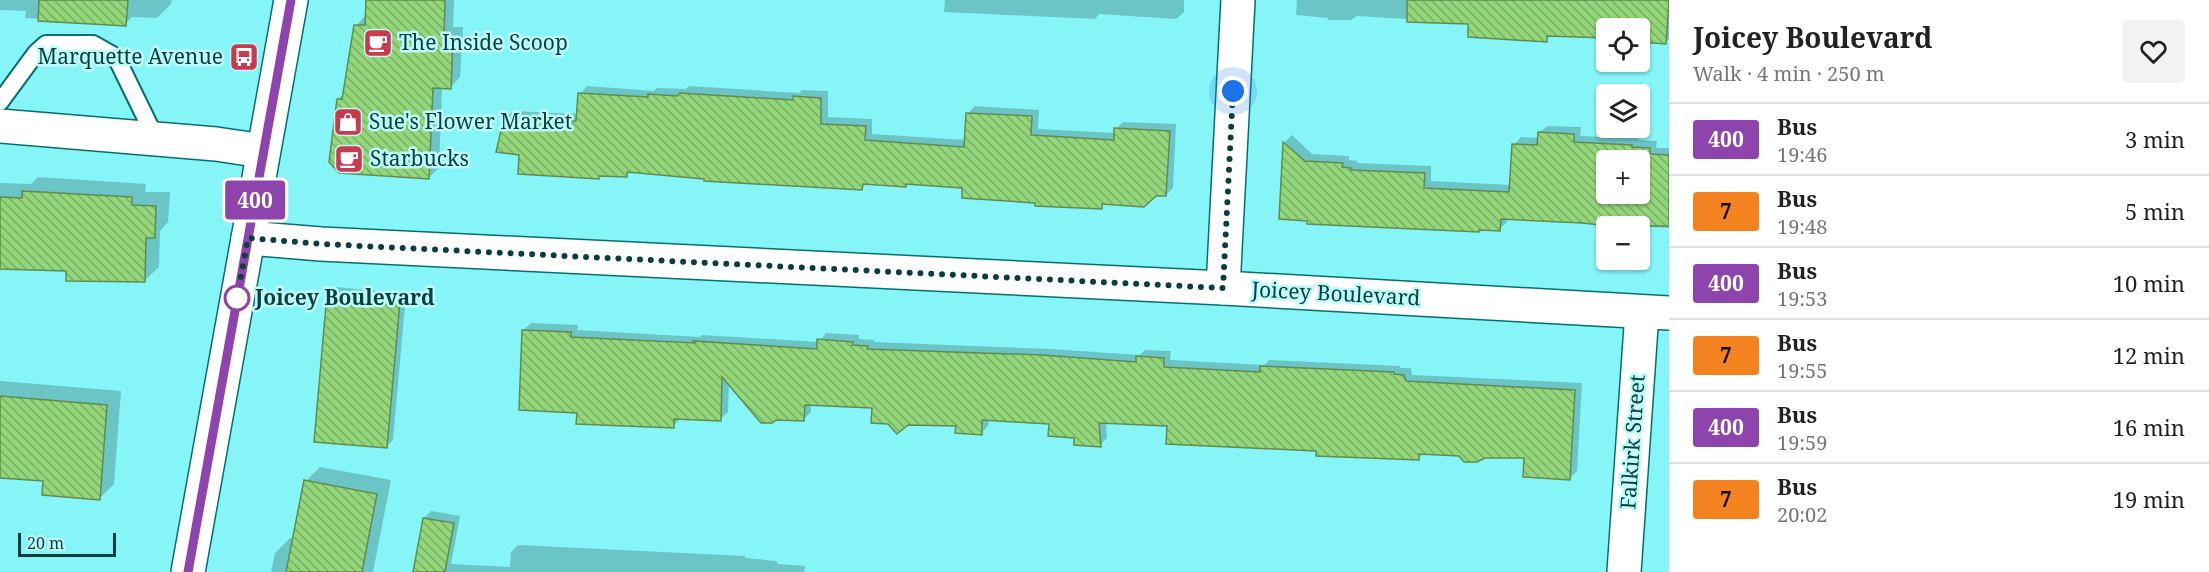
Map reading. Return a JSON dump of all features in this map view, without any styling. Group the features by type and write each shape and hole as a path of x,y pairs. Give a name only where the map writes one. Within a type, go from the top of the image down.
{"street":[{"path":"188,572 291,0"},
{"path":"1223,288 1238,0"},
{"path":"0,126 216,144 263,151"},
{"name":"Joicey Boulevard","path":"248,238 332,245 1223,288 1656,313"},
{"name":"Falkirk Street","path":"1624,572 1656,313"}],"lane":[{"path":"0,102 36,53 46,44 93,44 116,57 156,139"}],"building":[{"path":"39,0 128,0 126,26 38,21"},
{"path":"366,0 445,0 444,36 453,37 451,89 433,88 429,179 339,173 329,162 337,99 342,99 354,25 365,25"},
{"path":"1407,0 1669,0 1666,44 1650,43 1650,18 1596,18 1596,38 1547,36 1547,42 1468,37 1468,24 1407,22"},
{"path":"578,93 648,97 648,94 677,96 680,93 793,100 793,96 821,98 821,124 866,126 865,140 964,147 966,113 1032,116 1031,135 1114,140 1114,128 1170,131 1166,196 1156,196 1144,207 1102,204 1102,209 1035,206 1035,203 962,198 962,188 906,184 906,187 863,184 862,190 704,181 704,179 627,172 627,177 599,176 599,179 518,174 519,155 496,152 504,117 576,121"},
{"path":"1538,132 1574,134 1574,142 1650,148 1650,150 1596,150 1596,204 1650,204 1650,154 1669,155 1669,226 1650,226 1650,216 1596,216 1596,224 1501,219 1500,231 1479,230 1479,232 1307,224 1307,221 1279,219 1283,142 1305,161 1343,163 1342,167 1351,168 1351,170 1425,173 1424,188 1509,192 1512,144 1537,145"},
{"path":"22,191 132,197 132,205 156,206 155,238 146,238 145,282 66,281 66,271 0,269 0,197 22,198"},
{"path":"327,294 400,301 387,448 314,442"},
{"path":"522,330 571,332 571,337 695,343 693,341 817,349 817,339 853,342 852,345 868,346 867,349 1042,355 1136,362 1136,356 1164,358 1164,367 1260,372 1260,366 1394,372 1394,374 1404,375 1406,381 1575,390 1570,480 1523,477 1524,458 1485,458 1477,462 1464,462 1459,456 1419,454 1419,460 1316,456 1316,451 1166,444 1167,426 1099,423 1101,447 1074,445 1074,438 1048,436 1049,424 982,420 982,435 955,433 956,426 908,425 897,434 888,424 871,423 872,408 805,405 804,421 776,420 772,423 761,423 722,377 721,421 674,419 674,428 576,424 577,413 519,410"},
{"path":"0,396 107,405 100,500 42,495 43,481 0,478"},
{"path":"304,480 377,494 362,572 286,572"},
{"path":"423,518 454,523 445,572 413,572"}],"bus line":[{"name":"400","path":"188,572 291,0"}],"place":[{"name":"The Inside Scoop","path":"378,43"},
{"name":"Marquette Avenue","path":"244,57"},
{"name":"Sue's Flower Market","path":"348,122"},
{"name":"Starbucks","path":"349,159"},
{"name":"Joicey Boulevard","path":"237,298"}],"route":[{"path":"237,298 248,238 298,243 1223,288 1233,91"}]}
